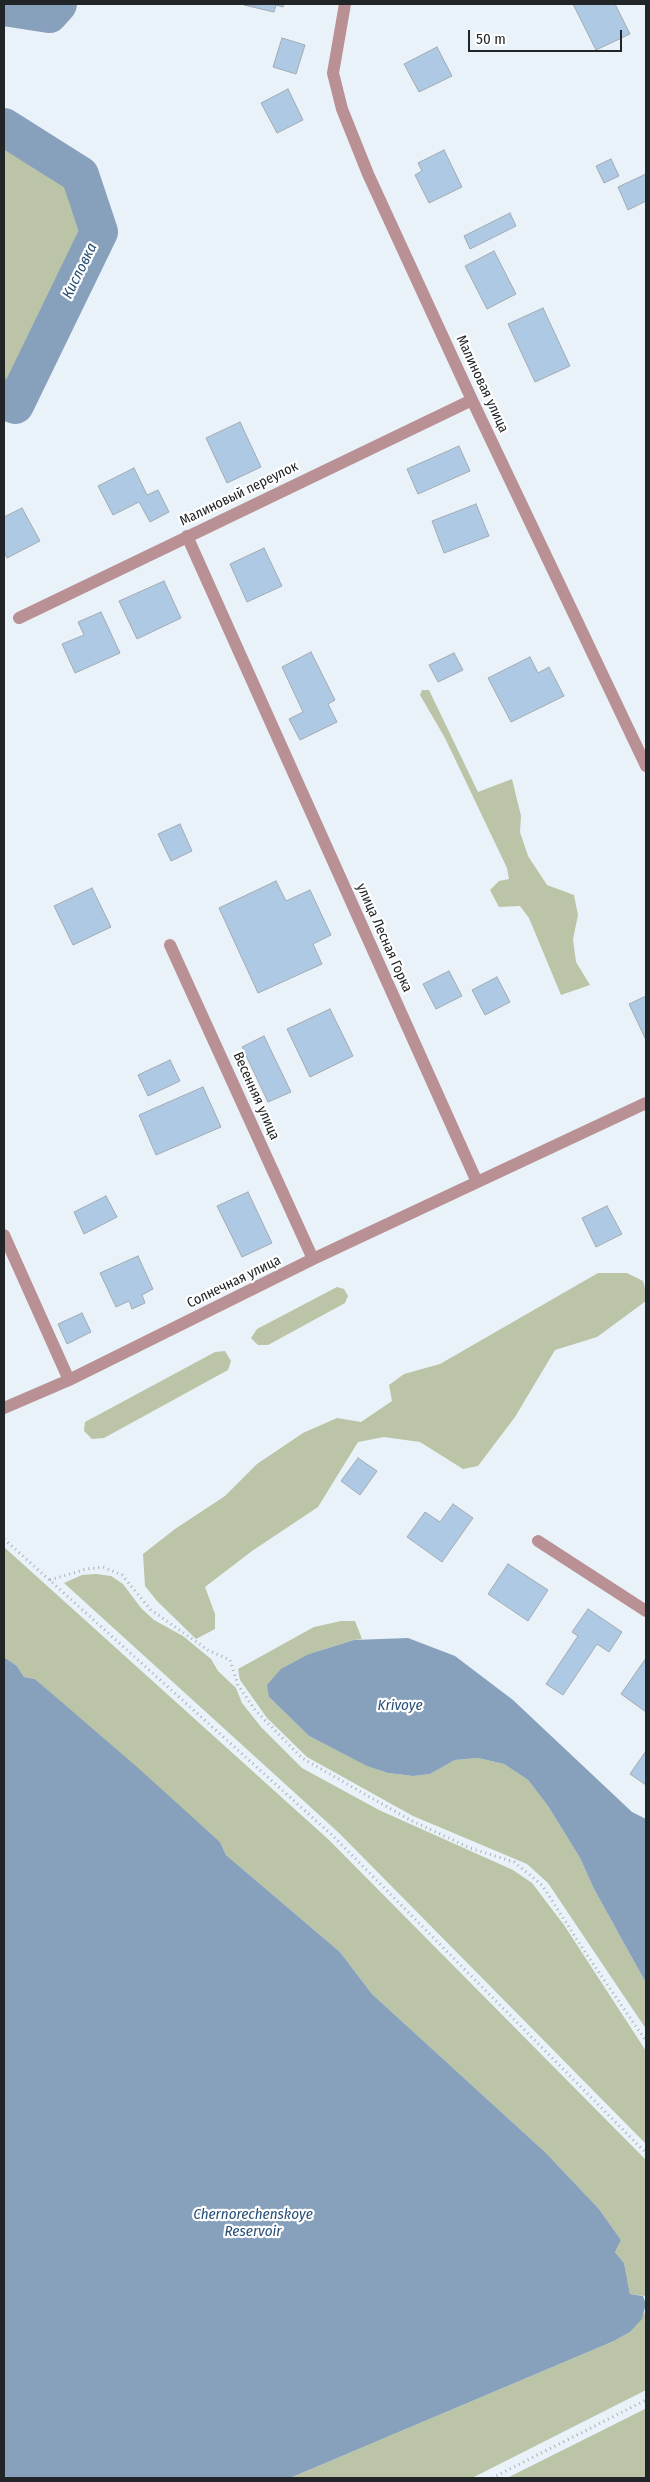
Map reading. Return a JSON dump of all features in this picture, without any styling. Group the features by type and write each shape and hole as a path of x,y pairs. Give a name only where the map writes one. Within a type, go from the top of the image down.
{"street":[{"name":"Малиновая улица","path":"345,4 334,73 342,109 368,174 472,400 646,766"},
{"name":"Малиновый переулок","path":"19,618 472,400"},
{"name":"улица Лесная Горка","path":"187,536 477,1182"},
{"name":"Весенняя улица","path":"170,945 313,1259"},
{"path":"477,1182 646,1103"},
{"name":"Солнечная улица","path":"4,1408 69,1380 313,1259 477,1182"},
{"path":"4,1235 69,1380"},
{"path":"538,1541 646,1611"}],"path":[{"path":"4,1540 333,1836 646,2153"},
{"path":"50,1580 86,1569 103,1567 122,1575 150,1610 208,1650 230,1660 238,1685 255,1710 302,1758 410,1820 470,1848 514,1862 542,1885 646,2041"},
{"path":"492,2478 646,2400"}],"green space":[{"path":"4,10 49,24 24,27 4,25"},
{"path":"4,133 48,160 70,177 81,195 91,229 68,284 46,311 49,323 14,392 4,387"},
{"path":"422,690 429,690 478,792 512,779 521,816 520,832 528,856 547,885 574,895 578,915 573,939 576,962 590,985 561,995 529,918 520,906 499,907 490,890 499,881 509,879 507,868 445,738 420,695"},
{"path":"598,1273 627,1273 643,1281 646,1301 597,1337 555,1350 515,1417 478,1466 463,1469 420,1442 384,1437 358,1442 318,1507 252,1551 205,1587 215,1614 215,1629 196,1639 157,1601 145,1586 143,1554 175,1529 225,1496 257,1464 303,1433 337,1418 361,1422 392,1401 389,1385 404,1374 440,1364"},
{"path":"337,1287 344,1289 348,1296 345,1303 268,1345 258,1345 251,1338 257,1329"},
{"path":"225,1351 231,1361 228,1370 104,1438 92,1439 84,1431 85,1422 215,1352"},
{"path":"4,1547 329,1840 646,2160 646,2296 630,2294 624,2263 615,2252 621,2240 599,2209 546,2153 372,1994 340,1952 226,1855 220,1842 35,1679 24,1677 17,1666 4,1657"},
{"path":"82,1575 111,1576 123,1584 141,1608 154,1620 183,1636 211,1659 218,1671 236,1688 242,1703 261,1727 302,1768 379,1810 513,1870 532,1883 564,1925 646,2051 646,2144 339,1833 64,1583"},
{"path":"341,1621 355,1621 362,1639 309,1654 269,1697 309,1736 368,1766 388,1773 413,1776 430,1774 455,1760 478,1758 504,1764 528,1780 548,1806 580,1858 594,1889 646,1983 646,2029 548,1883 527,1864 413,1816 307,1757 267,1718 240,1680 238,1669 314,1627"},
{"path":"646,2311 646,2390 472,2478 290,2478 614,2341 630,2332"},
{"path":"646,2408 646,2478 507,2478 643,2410"}],"water":[{"name":"Krivoye","path":"408,1638 455,1656 513,1700 632,1812 646,1819 646,1983 594,1889 580,1858 548,1806 528,1780 504,1764 478,1758 455,1760 430,1774 413,1776 388,1773 367,1766 309,1736 269,1697 267,1685 281,1669 309,1654 354,1640"},
{"name":"Chernorechenskoye Reservoir","path":"4,1657 17,1666 24,1677 35,1679 137,1767 220,1842 226,1855 340,1952 372,1994 546,2153 599,2209 621,2240 615,2252 624,2263 630,2294 643,2296 646,2304 642,2319 630,2332 614,2341 290,2478 4,2478"}],"building":[{"path":"284,4 283,7 276,5 274,12 244,5"},
{"path":"573,4 615,4 630,34 596,50"},
{"path":"282,38 305,45 296,74 273,67"},
{"path":"437,47 452,76 419,92 404,64"},
{"path":"288,89 303,120 277,133 261,103"},
{"path":"444,150 462,187 429,203 415,175 422,171 418,163"},
{"path":"611,159 619,176 604,183 596,166"},
{"path":"646,174 646,201 628,210 618,187"},
{"path":"510,213 516,226 470,249 464,236"},
{"path":"494,251 516,294 487,309 465,266"},
{"path":"543,308 570,366 535,382 508,324"},
{"path":"240,422 261,467 227,483 206,438"},
{"path":"459,446 470,471 418,494 407,469"},
{"path":"134,468 147,495 158,490 169,512 150,522 139,502 113,515 98,486"},
{"path":"476,504 489,536 444,553 432,521"},
{"path":"22,508 40,541 7,558 4,551 4,517"},
{"path":"264,548 282,586 247,602 230,564"},
{"path":"164,581 181,618 137,639 119,601"},
{"path":"101,612 120,653 75,673 62,644 84,635 78,622"},
{"path":"311,652 335,700 328,704 337,722 300,740 289,719 303,712 282,667"},
{"path":"454,653 463,670 438,682 429,665"},
{"path":"530,657 538,673 549,667 564,696 511,722 488,678"},
{"path":"180,824 192,851 171,861 158,834"},
{"path":"276,881 286,901 310,890 331,935 313,944 322,964 258,993 219,908"},
{"path":"92,888 111,927 73,945 54,906"},
{"path":"449,971 462,996 436,1009 423,984"},
{"path":"497,977 510,1002 485,1015 472,990"},
{"path":"646,996 646,1040 629,1004"},
{"path":"330,1009 353,1056 310,1077 287,1029"},
{"path":"264,1036 291,1092 268,1102 242,1047"},
{"path":"170,1060 180,1081 148,1096 138,1075"},
{"path":"203,1087 221,1127 156,1155 139,1115"},
{"path":"248,1192 272,1243 242,1257 217,1206"},
{"path":"106,1196 117,1217 84,1234 74,1212"},
{"path":"607,1206 622,1234 596,1247 582,1218"},
{"path":"138,1256 153,1289 142,1295 145,1303 132,1309 129,1301 116,1307 100,1273"},
{"path":"82,1313 91,1332 67,1344 58,1324"},
{"path":"358,1458 377,1471 360,1495 341,1481"},
{"path":"453,1504 473,1518 442,1562 407,1537 425,1512 440,1522"},
{"path":"508,1564 548,1590 528,1621 488,1594"},
{"path":"588,1609 622,1632 609,1652 597,1644 563,1695 546,1684 578,1636 572,1632"},
{"path":"646,1658 646,1712 621,1694"},
{"path":"646,1751 646,1785 630,1774"}],"waterway":[{"name":"Кисловка","path":"4,7 49,14 58,4"},
{"name":"Кисловка","path":"4,127 80,175 99,232 15,405 4,398"}]}
